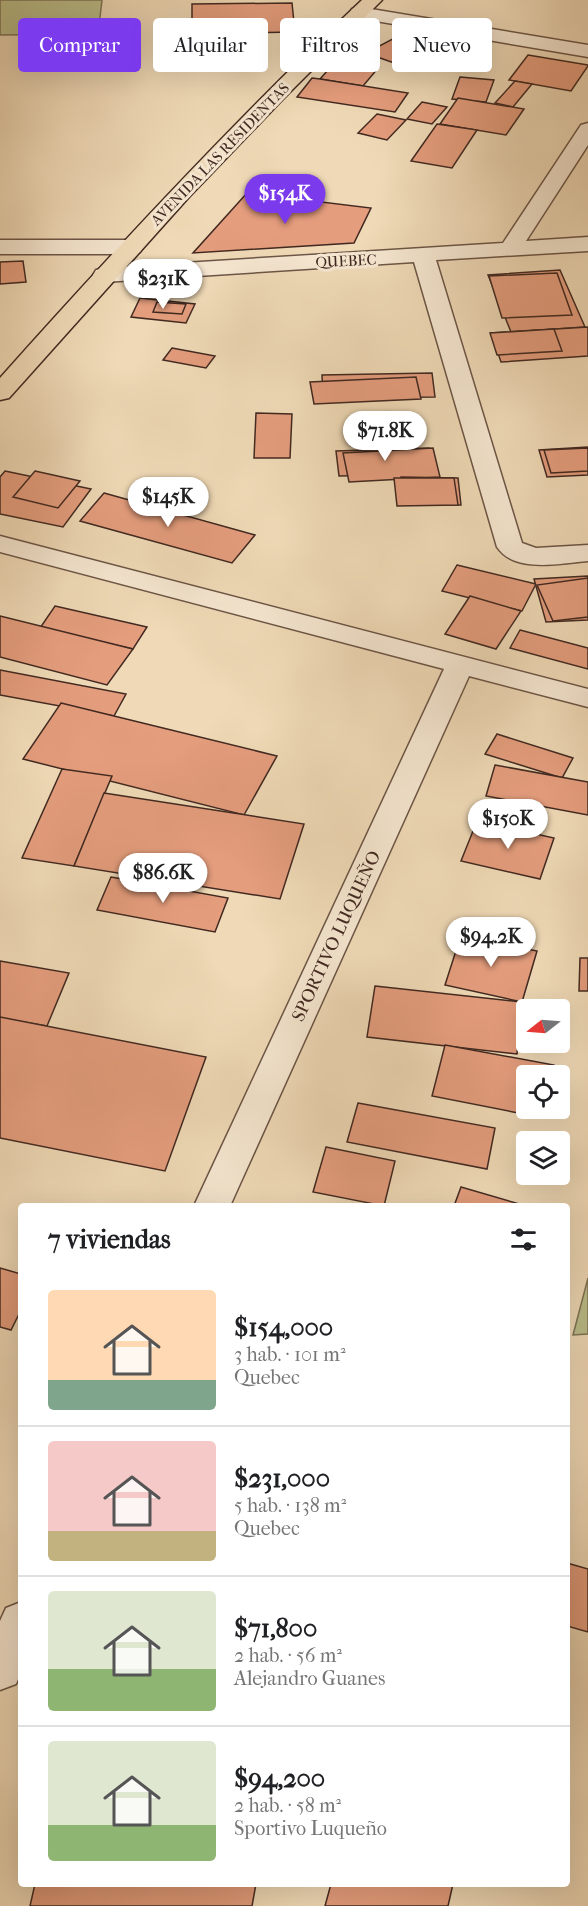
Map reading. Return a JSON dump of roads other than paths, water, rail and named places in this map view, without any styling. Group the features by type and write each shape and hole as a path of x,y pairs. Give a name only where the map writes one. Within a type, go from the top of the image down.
{"main road":[{"name":"AVENIDA LAS RESIDENTAS","path":"0,393 104,275 252,119 366,6"}],"street":[{"path":"366,6 588,51"},
{"path":"510,249 588,129"},
{"name":"QUEBEC","path":"104,275 588,244"},
{"path":"0,248 132,247"},
{"path":"423,256 510,547 516,553 527,556 588,553"},
{"path":"0,544 588,698"},
{"name":"SPORTIVO LUQUEÑO","path":"213,1203 460,665"},
{"path":"0,1669 18,1630"}]}
